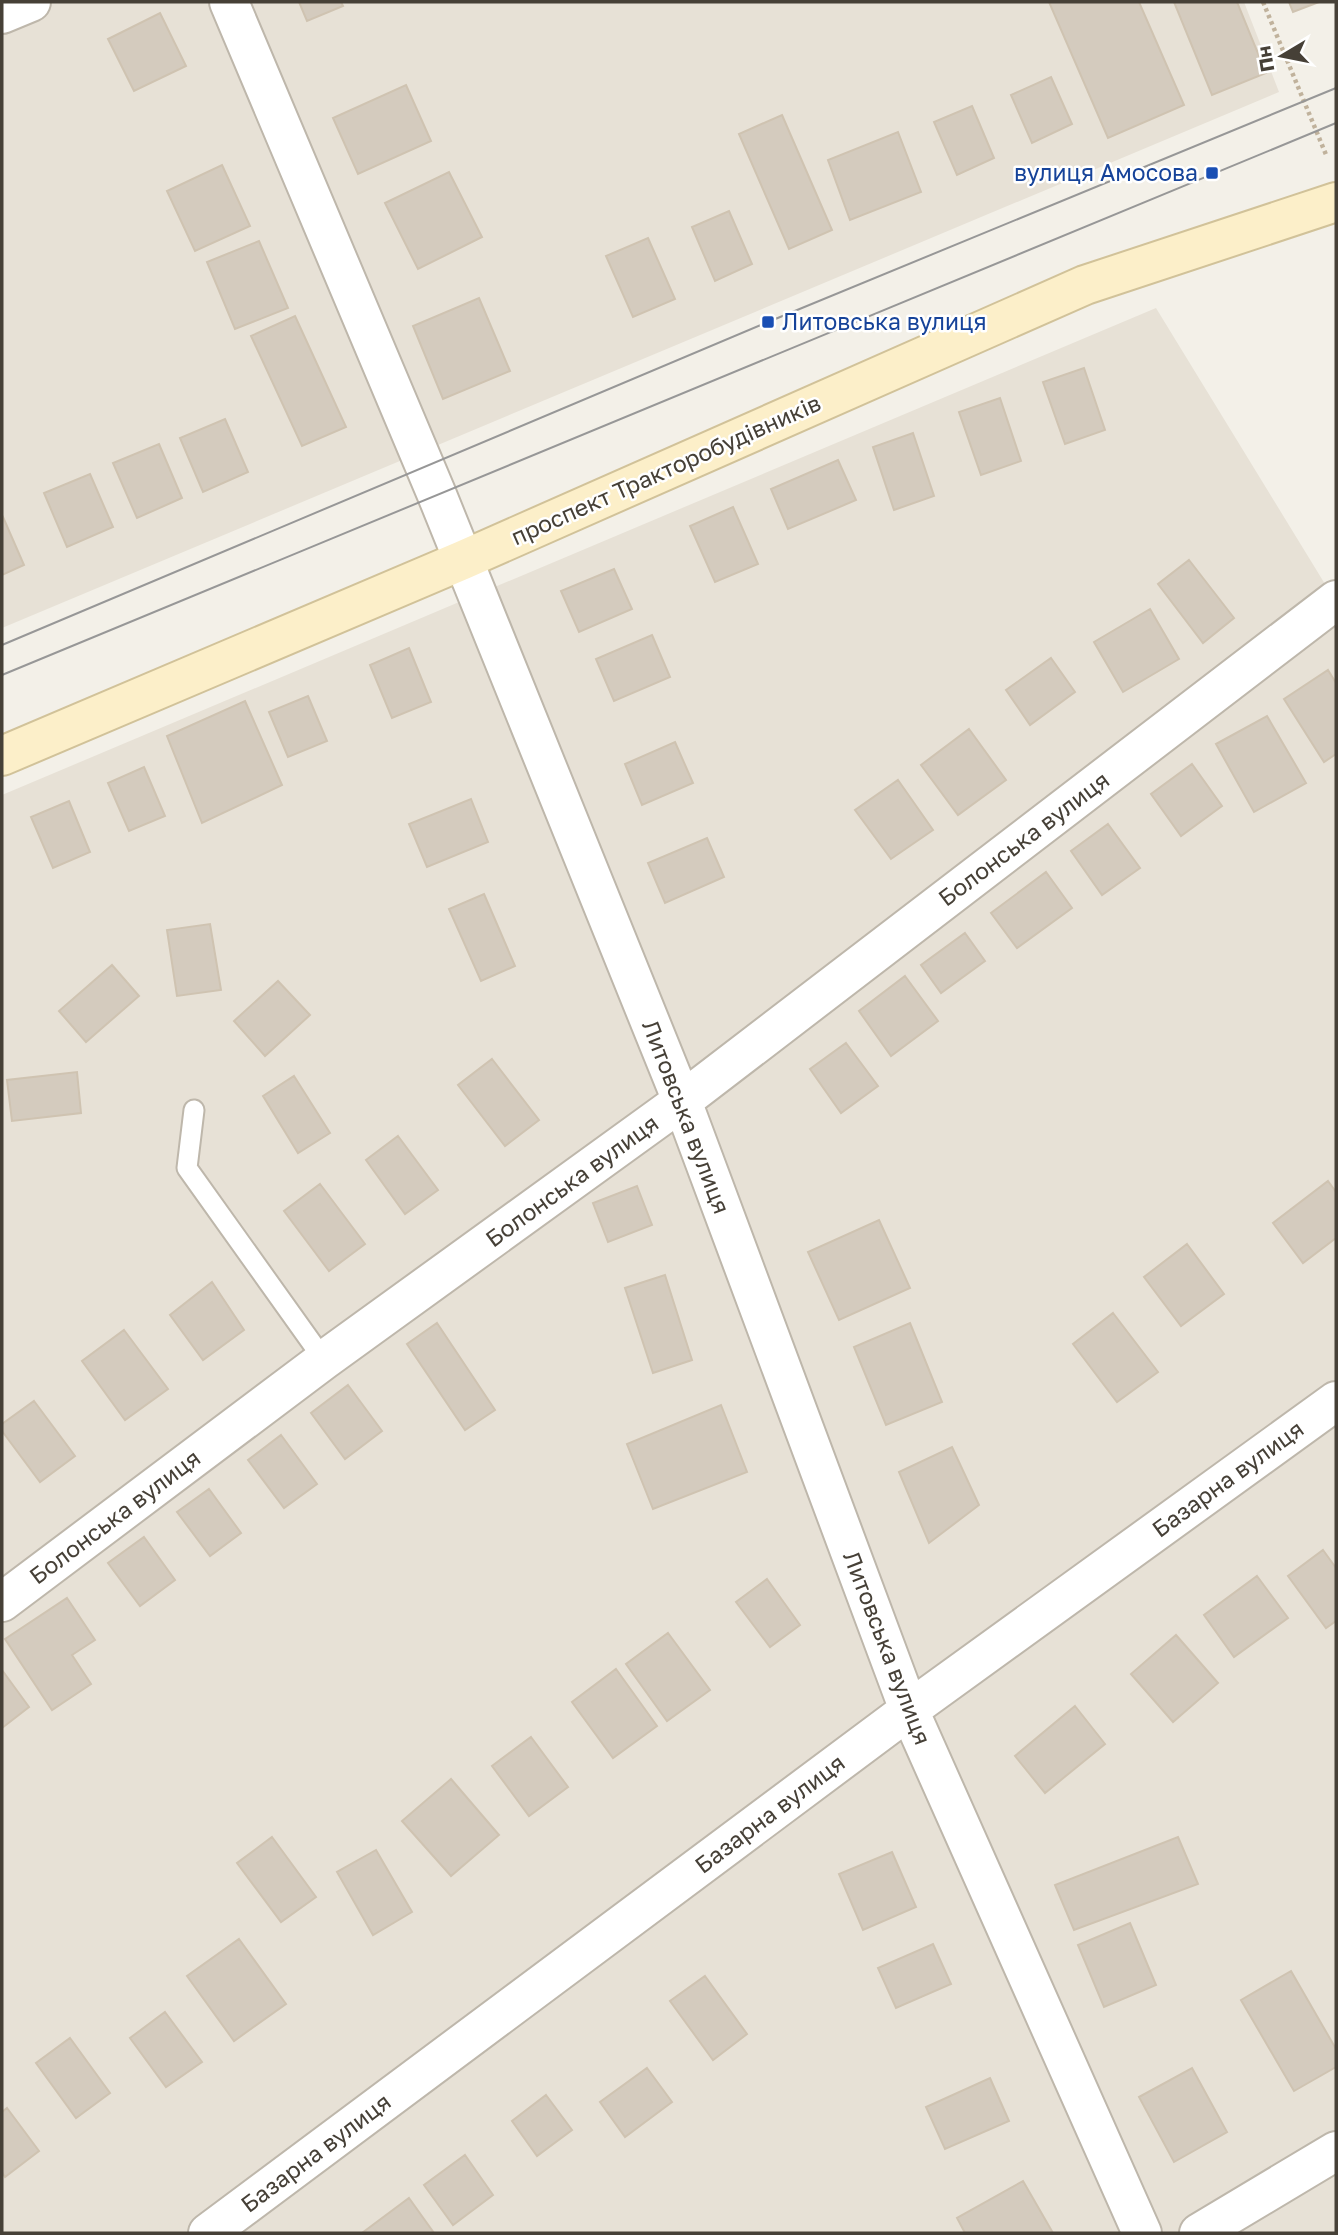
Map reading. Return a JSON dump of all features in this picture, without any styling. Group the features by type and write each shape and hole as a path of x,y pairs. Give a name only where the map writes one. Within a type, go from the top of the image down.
{"main road":[{"name":"проспект Тракторобудівників","path":"2,757 463,560 1085,285 1336,202"}],"street":[{"path":"2,14 31,2"},
{"name":"Литовська вулиця","path":"229,2 463,560 682,1101 909,1710 1142,2233"},
{"name":"Болонська вулиця","path":"2,1602 324,1360 682,1101 1336,600"},
{"name":"Базарна вулиця","path":"208,2233 909,1710 1336,1401"},
{"path":"1199,2233 1336,2151"}],"lane":[{"path":"194,1110 187,1168 324,1360"}],"path":[{"path":"1264,2 1326,158"}],"shaded area":[{"path":"2,2 1244,2 1279,92 2,628"},
{"path":"1156,308 1336,602 1336,2233 2,2233 2,795"}],"building":[{"path":"299,2 341,2 343,6 307,21"},
{"path":"1049,2 1139,2 1184,105 1108,138"},
{"path":"1174,2 1237,2 1266,73 1212,95"},
{"path":"1289,2 1319,2 1293,12"},
{"path":"160,13 186,66 134,91 108,39"},
{"path":"1051,77 1072,124 1032,143 1011,95"},
{"path":"406,85 431,141 358,174 333,118"},
{"path":"972,106 994,158 957,175 934,122"},
{"path":"782,115 832,230 789,249 739,134"},
{"path":"898,132 921,192 850,220 828,160"},
{"path":"222,165 250,226 195,251 167,191"},
{"path":"449,172 482,237 418,269 385,203"},
{"path":"729,211 752,264 715,281 692,227"},
{"path":"648,238 675,299 633,317 606,256"},
{"path":"259,241 288,308 235,329 207,262"},
{"path":"479,298 510,371 443,399 413,326"},
{"path":"295,316 346,427 302,446 251,336"},
{"path":"1084,368 1105,430 1065,444 1043,382"},
{"path":"1000,398 1021,461 981,475 959,412"},
{"path":"225,419 248,472 203,492 180,438"},
{"path":"913,433 934,496 894,510 873,447"},
{"path":"159,444 182,498 137,518 113,463"},
{"path":"838,460 856,500 788,529 771,489"},
{"path":"90,474 113,527 67,547 44,493"},
{"path":"733,507 758,564 715,582 690,526"},
{"path":"2,518 24,565 2,575"},
{"path":"1189,560 1234,618 1203,643 1158,584"},
{"path":"614,569 632,609 579,632 561,591"},
{"path":"1150,609 1179,659 1123,692 1094,642"},
{"path":"652,635 670,677 614,701 596,659"},
{"path":"409,648 431,702 392,718 370,665"},
{"path":"1051,658 1075,692 1030,725 1006,690"},
{"path":"1328,670 1336,683 1336,754 1324,762 1284,699"},
{"path":"308,696 327,741 288,757 269,712"},
{"path":"245,701 282,785 202,823 167,736"},
{"path":"1267,716 1306,783 1254,812 1216,744"},
{"path":"969,729 1006,780 958,815 921,765"},
{"path":"675,742 693,783 642,805 625,764"},
{"path":"1192,764 1222,806 1181,836 1151,794"},
{"path":"144,767 165,816 129,831 108,783"},
{"path":"898,780 933,830 891,859 855,810"},
{"path":"471,799 488,842 427,867 409,824"},
{"path":"69,801 90,852 53,868 31,817"},
{"path":"1108,824 1140,868 1102,895 1071,851"},
{"path":"707,838 724,877 665,903 648,863"},
{"path":"1046,872 1072,908 1017,948 991,913"},
{"path":"484,894 515,966 481,981 449,909"},
{"path":"210,924 221,990 177,996 167,930"},
{"path":"965,933 985,961 941,993 921,965"},
{"path":"112,965 139,996 86,1042 59,1011"},
{"path":"905,976 938,1021 891,1056 859,1011"},
{"path":"278,981 310,1015 265,1056 234,1021"},
{"path":"846,1043 878,1086 841,1113 810,1069"},
{"path":"492,1059 539,1120 505,1146 458,1085"},
{"path":"77,1072 81,1113 12,1121 7,1080"},
{"path":"294,1076 330,1133 298,1153 263,1096"},
{"path":"398,1136 438,1190 405,1214 366,1160"},
{"path":"1328,1181 1336,1192 1336,1238 1303,1263 1273,1223"},
{"path":"320,1184 365,1244 329,1271 284,1211"},
{"path":"637,1186 652,1225 608,1242 593,1203"},
{"path":"879,1220 910,1288 839,1320 808,1252"},
{"path":"1187,1244 1224,1294 1181,1326 1144,1277"},
{"path":"665,1275 692,1360 653,1373 625,1288"},
{"path":"212,1282 244,1330 203,1360 170,1315"},
{"path":"1113,1313 1158,1372 1117,1402 1073,1344"},
{"path":"437,1323 495,1410 465,1430 407,1344"},
{"path":"910,1323 942,1402 886,1425 854,1347"},
{"path":"124,1330 168,1389 125,1420 82,1361"},
{"path":"348,1385 382,1431 345,1459 311,1413"},
{"path":"34,1401 75,1456 40,1482 2,1431 2,1424"},
{"path":"721,1405 747,1472 653,1509 627,1444"},
{"path":"281,1435 317,1484 284,1508 248,1460"},
{"path":"952,1447 979,1505 929,1543 899,1472"},
{"path":"209,1489 241,1533 210,1556 177,1512"},
{"path":"144,1537 175,1580 140,1606 108,1563"},
{"path":"1323,1550 1336,1568 1336,1621 1326,1628 1288,1576"},
{"path":"1257,1576 1288,1618 1234,1657 1204,1615"},
{"path":"767,1579 800,1625 770,1647 736,1602"},
{"path":"67,1598 95,1640 72,1655 91,1684 52,1710 5,1639"},
{"path":"668,1633 710,1690 667,1721 626,1664"},
{"path":"1176,1635 1218,1683 1173,1722 1131,1674"},
{"path":"616,1669 657,1726 613,1758 572,1702"},
{"path":"2,1670 29,1707 2,1728"},
{"path":"1075,1706 1105,1744 1045,1793 1015,1756"},
{"path":"531,1737 568,1787 529,1816 492,1766"},
{"path":"451,1779 499,1835 451,1876 402,1821"},
{"path":"272,1837 316,1897 281,1922 237,1863"},
{"path":"1178,1837 1198,1884 1074,1930 1055,1885"},
{"path":"376,1850 412,1912 373,1935 337,1872"},
{"path":"892,1852 916,1907 863,1930 839,1874"},
{"path":"1130,1923 1156,1985 1104,2007 1078,1945"},
{"path":"239,1939 286,2004 234,2041 187,1976"},
{"path":"933,1944 951,1984 896,2008 878,1968"},
{"path":"1291,1971 1336,2049 1336,2067 1294,2091 1241,2000"},
{"path":"705,1976 747,2034 713,2060 670,2001"},
{"path":"165,2012 202,2062 166,2087 130,2038"},
{"path":"70,2038 110,2093 76,2118 36,2063"},
{"path":"647,2068 672,2102 625,2137 600,2102"},
{"path":"1192,2068 1227,2132 1174,2162 1139,2097"},
{"path":"990,2078 1009,2121 945,2149 926,2107"},
{"path":"546,2095 572,2130 537,2156 512,2121"},
{"path":"7,2108 39,2151 5,2177 2,2172 2,2112"},
{"path":"465,2155 493,2195 453,2225 424,2185"},
{"path":"1023,2181 1053,2233 965,2233 957,2218"},
{"path":"409,2198 434,2233 362,2233"}],"tram line":[{"path":"2,645 768,322 1336,88"},
{"path":"2,675 1336,123"}],"place":[{"name":"вулиця Амосова","path":"1212,173"},
{"name":"Литовська вулиця","path":"768,322"}]}
